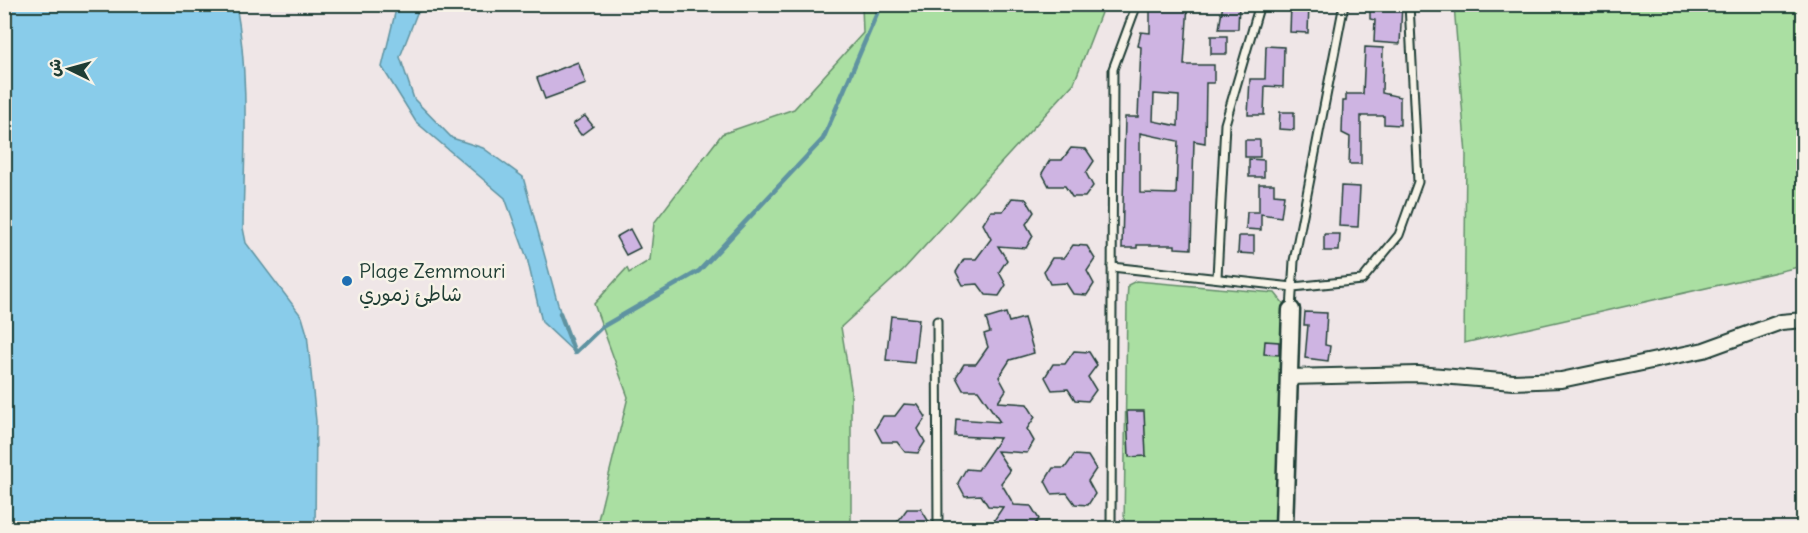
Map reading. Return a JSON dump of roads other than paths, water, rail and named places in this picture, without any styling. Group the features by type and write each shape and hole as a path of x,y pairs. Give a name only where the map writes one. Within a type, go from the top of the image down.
{"street":[{"path":"1284,528 1291,310"},
{"path":"1288,377 1418,374 1513,382 1561,380 1704,350 1781,322 1803,320"}],"lane":[{"path":"1111,528 1113,69 1137,4"},
{"path":"1217,277 1225,124 1260,4"},
{"path":"1291,310 1294,261 1344,4"},
{"path":"1112,267 1293,287 1362,280 1399,235 1418,182 1409,4"},
{"path":"937,321 938,528"}],"water":[{"path":"4,5 236,5 245,88 243,228 246,243 302,317 307,334 316,421 315,528 5,528"},
{"path":"397,5 432,5 417,13 400,57 414,99 452,138 483,148 523,177 562,319 575,353 542,322 527,258 505,198 416,122 382,67"}],"waterway":[{"path":"560,313 575,353 602,327 699,271 823,139 881,4"}],"place":[{"name":"Plage Zemmouri شاطئ زموري","path":"347,281"}]}
